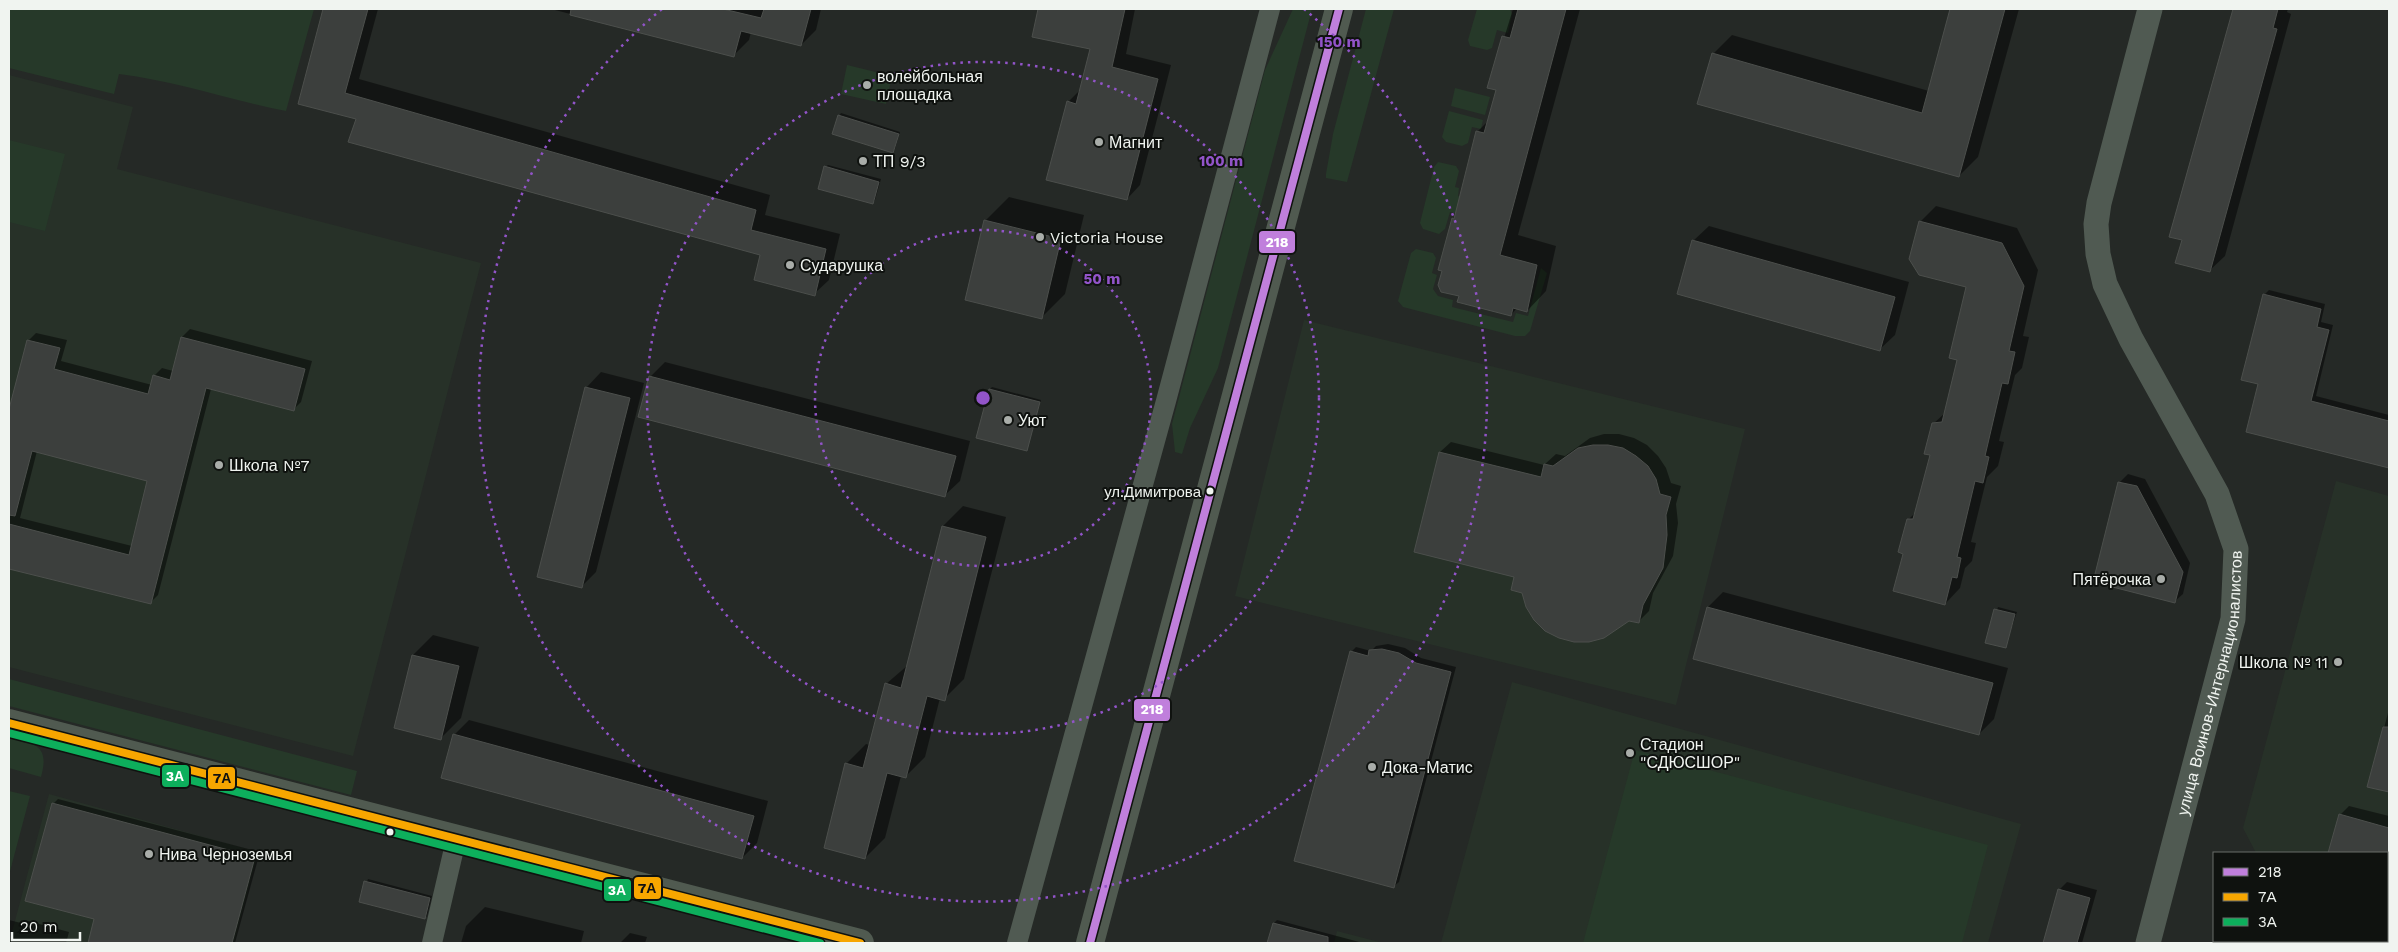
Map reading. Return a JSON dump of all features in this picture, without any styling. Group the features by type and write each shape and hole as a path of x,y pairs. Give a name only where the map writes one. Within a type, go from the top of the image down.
{"main road":[{"path":"1090,943 1340,9"},
{"path":"9,723 281,791 456,840 860,943"}],"street":[{"path":"1017,943 1169,392 1270,9"},
{"name":"улица Воинов-Интернационалистов","path":"2148,943 2233,619 2236,549 2217,494 2131,339 2105,284 2098,254 2096,224 2099,203 2150,9"},
{"path":"432,943 456,840"}],"shaded area":[{"name":"Школа №7","path":"9,75 133,107 117,169 481,263 353,756 9,667"},
{"path":"1304,320 1745,429 1676,705 1235,596"},
{"name":"Школа № 11","path":"2336,481 2389,496 2389,943 2300,942 2388,942 2388,852 2255,852 2243,828"},
{"name":"Стадион \"СДЮСШОР\"","path":"1512,682 2021,824 1988,943 1441,943"},
{"path":"49,794 258,852 234,943 9,943"},
{"path":"1337,931 1383,943 1334,943"}],"green space":[{"path":"9,9 314,9 286,111 140,77 119,74 114,94 9,68"},
{"path":"1293,9 1312,9 1218,368 1190,428 1182,454 1175,452 1172,424 1265,70"},
{"path":"1366,9 1394,9 1347,182 1326,178 1326,174 1333,134"},
{"path":"1477,9 1510,9 1512,14 1508,33 1497,30 1492,48 1487,50 1470,46 1468,40"},
{"name":"волейбольная площадка","path":"847,65 892,76 886,104 841,94"},
{"path":"1455,88 1490,97 1485,115 1451,106"},
{"path":"1449,111 1483,120 1481,129 1472,127 1468,143 1462,146 1446,142 1442,137"},
{"path":"9,140 65,154 45,231 9,222"},
{"path":"1438,162 1456,166 1459,171 1455,187 1459,188 1458,196 1462,198 1459,214 1450,212 1445,229 1439,234 1423,229 1420,223 1434,167"},
{"path":"1416,249 1433,253 1436,258 1432,273 1437,275 1433,289 1438,296 1453,300 1452,307 1513,322 1516,313 1528,316 1541,268 1547,273 1530,331 1525,336 1515,336 1403,307 1398,301 1411,253"},
{"path":"9,679 357,771 351,795 9,706"},
{"path":"9,737 33,744 42,752 43,766 41,777 9,768"},
{"path":"1635,750 1988,845 1962,943 1583,943"},
{"path":"9,791 30,796 9,875"}],"building":[{"path":"323,9 368,9 345,93 756,210 751,230 826,249 815,296 754,280 760,255 348,142 356,119 298,104"},
{"path":"571,9 723,9 761,18 764,9 811,9 801,46 741,31 734,57 570,15"},
{"name":"Магнит","path":"1038,9 1125,9 1112,67 1158,79 1127,200 1046,180 1067,101 1076,104 1090,49 1032,37"},
{"path":"1518,9 1566,9 1500,255 1537,265 1527,312 1513,308 1511,316 1457,302 1459,296 1441,292 1438,285 1442,271 1438,270 1452,218 1454,219 1476,131 1484,133 1496,90 1487,88 1502,36 1510,38"},
{"path":"1950,9 2005,9 1959,177 1697,104 1712,53 1922,113"},
{"path":"2233,9 2278,9 2273,28 2277,29 2210,272 2175,263 2182,240 2169,237"},
{"path":"838,115 899,134 893,153 832,134"},
{"path":"824,166 879,182 873,204 818,189"},
{"path":"984,220 1061,239 1042,319 965,300"},
{"path":"1919,221 2002,243 2024,286 2009,351 2015,352 2008,384 2002,383 1985,456 1989,457 1983,483 1975,481 1957,557 1961,558 1957,578 1952,577 1945,605 1893,591 1903,554 1898,552 1907,519 1913,519 1930,455 1924,454 1932,423 1942,422 1957,360 1949,358 1966,287 1919,275 1909,259"},
{"path":"1692,240 1895,297 1880,351 1677,294"},
{"path":"2263,294 2321,309 2317,327 2329,330 2311,401 2389,421 2389,468 2246,432 2258,384 2241,380"},
{"path":"181,337 305,369 294,411 206,388 151,604 9,569 9,524 129,555 147,481 32,451 15,516 9,515 9,409 27,340 60,348 54,369 148,394 153,375 170,380"},
{"path":"649,376 956,456 945,497 638,417"},
{"path":"585,387 630,398 582,588 537,577"},
{"name":"Уют","path":"989,389 1040,402 1027,451 976,438"},
{"path":"1593,445 1623,448 1636,456 1648,466 1656,479 1660,494 1671,497 1666,515 1667,535 1663,568 1643,605 1639,623 1629,621 1604,638 1589,642 1574,642 1559,638 1545,631 1534,620 1526,607 1522,593 1511,590 1514,577 1414,552 1439,452 1541,477 1544,464 1553,466 1578,448"},
{"path":"2118,482 2137,486 2183,572 2175,603 2093,582"},
{"path":"942,526 986,537 945,701 927,696 906,778 887,773 865,859 824,848 845,763 863,768 885,683 901,688"},
{"path":"1707,607 1993,683 1979,735 1693,659"},
{"path":"1994,609 2015,614 2006,648 1985,643"},
{"name":"Дока-Матис","path":"1382,649 1399,653 1416,663 1451,672 1394,888 1294,861 1350,651 1368,656 1369,650"},
{"path":"412,655 459,666 441,740 394,728"},
{"path":"2383,727 2389,727 2389,792 2367,787"},
{"path":"453,734 754,816 742,859 441,778"},
{"path":"52,803 255,857 232,943 88,943 94,919 25,901"},
{"path":"2339,814 2389,828 2389,853 2328,852"},
{"path":"364,881 430,898 425,919 359,902"},
{"path":"2058,889 2090,898 2077,943 2043,943"},
{"path":"1273,923 1328,937 1328,943 1267,943"}],"transit line":[{"name":"218","path":"1090,943 1339,9"},
{"name":"7А","path":"9,723 860,943"},
{"name":"3А","path":"9,733 820,943"}],"place":[{"name":"волейбольная площадка","path":"867,85"},
{"name":"Магнит","path":"1099,142"},
{"name":"ТП 9/3","path":"863,161"},
{"name":"Victoria House","path":"1040,237"},
{"name":"Сударушка","path":"790,265"},
{"name":"Уют","path":"1008,420"},
{"name":"Школа №7","path":"219,465"},
{"name":"ул.Димитрова","path":"1210,491"},
{"name":"Пятёрочка","path":"2161,579"},
{"name":"Школа № 11","path":"2338,662"},
{"name":"Стадион \"СДЮСШОР\"","path":"1630,753"},
{"name":"Дока-Матис","path":"1372,767"},
{"name":"Нива Черноземья","path":"149,854"}]}
